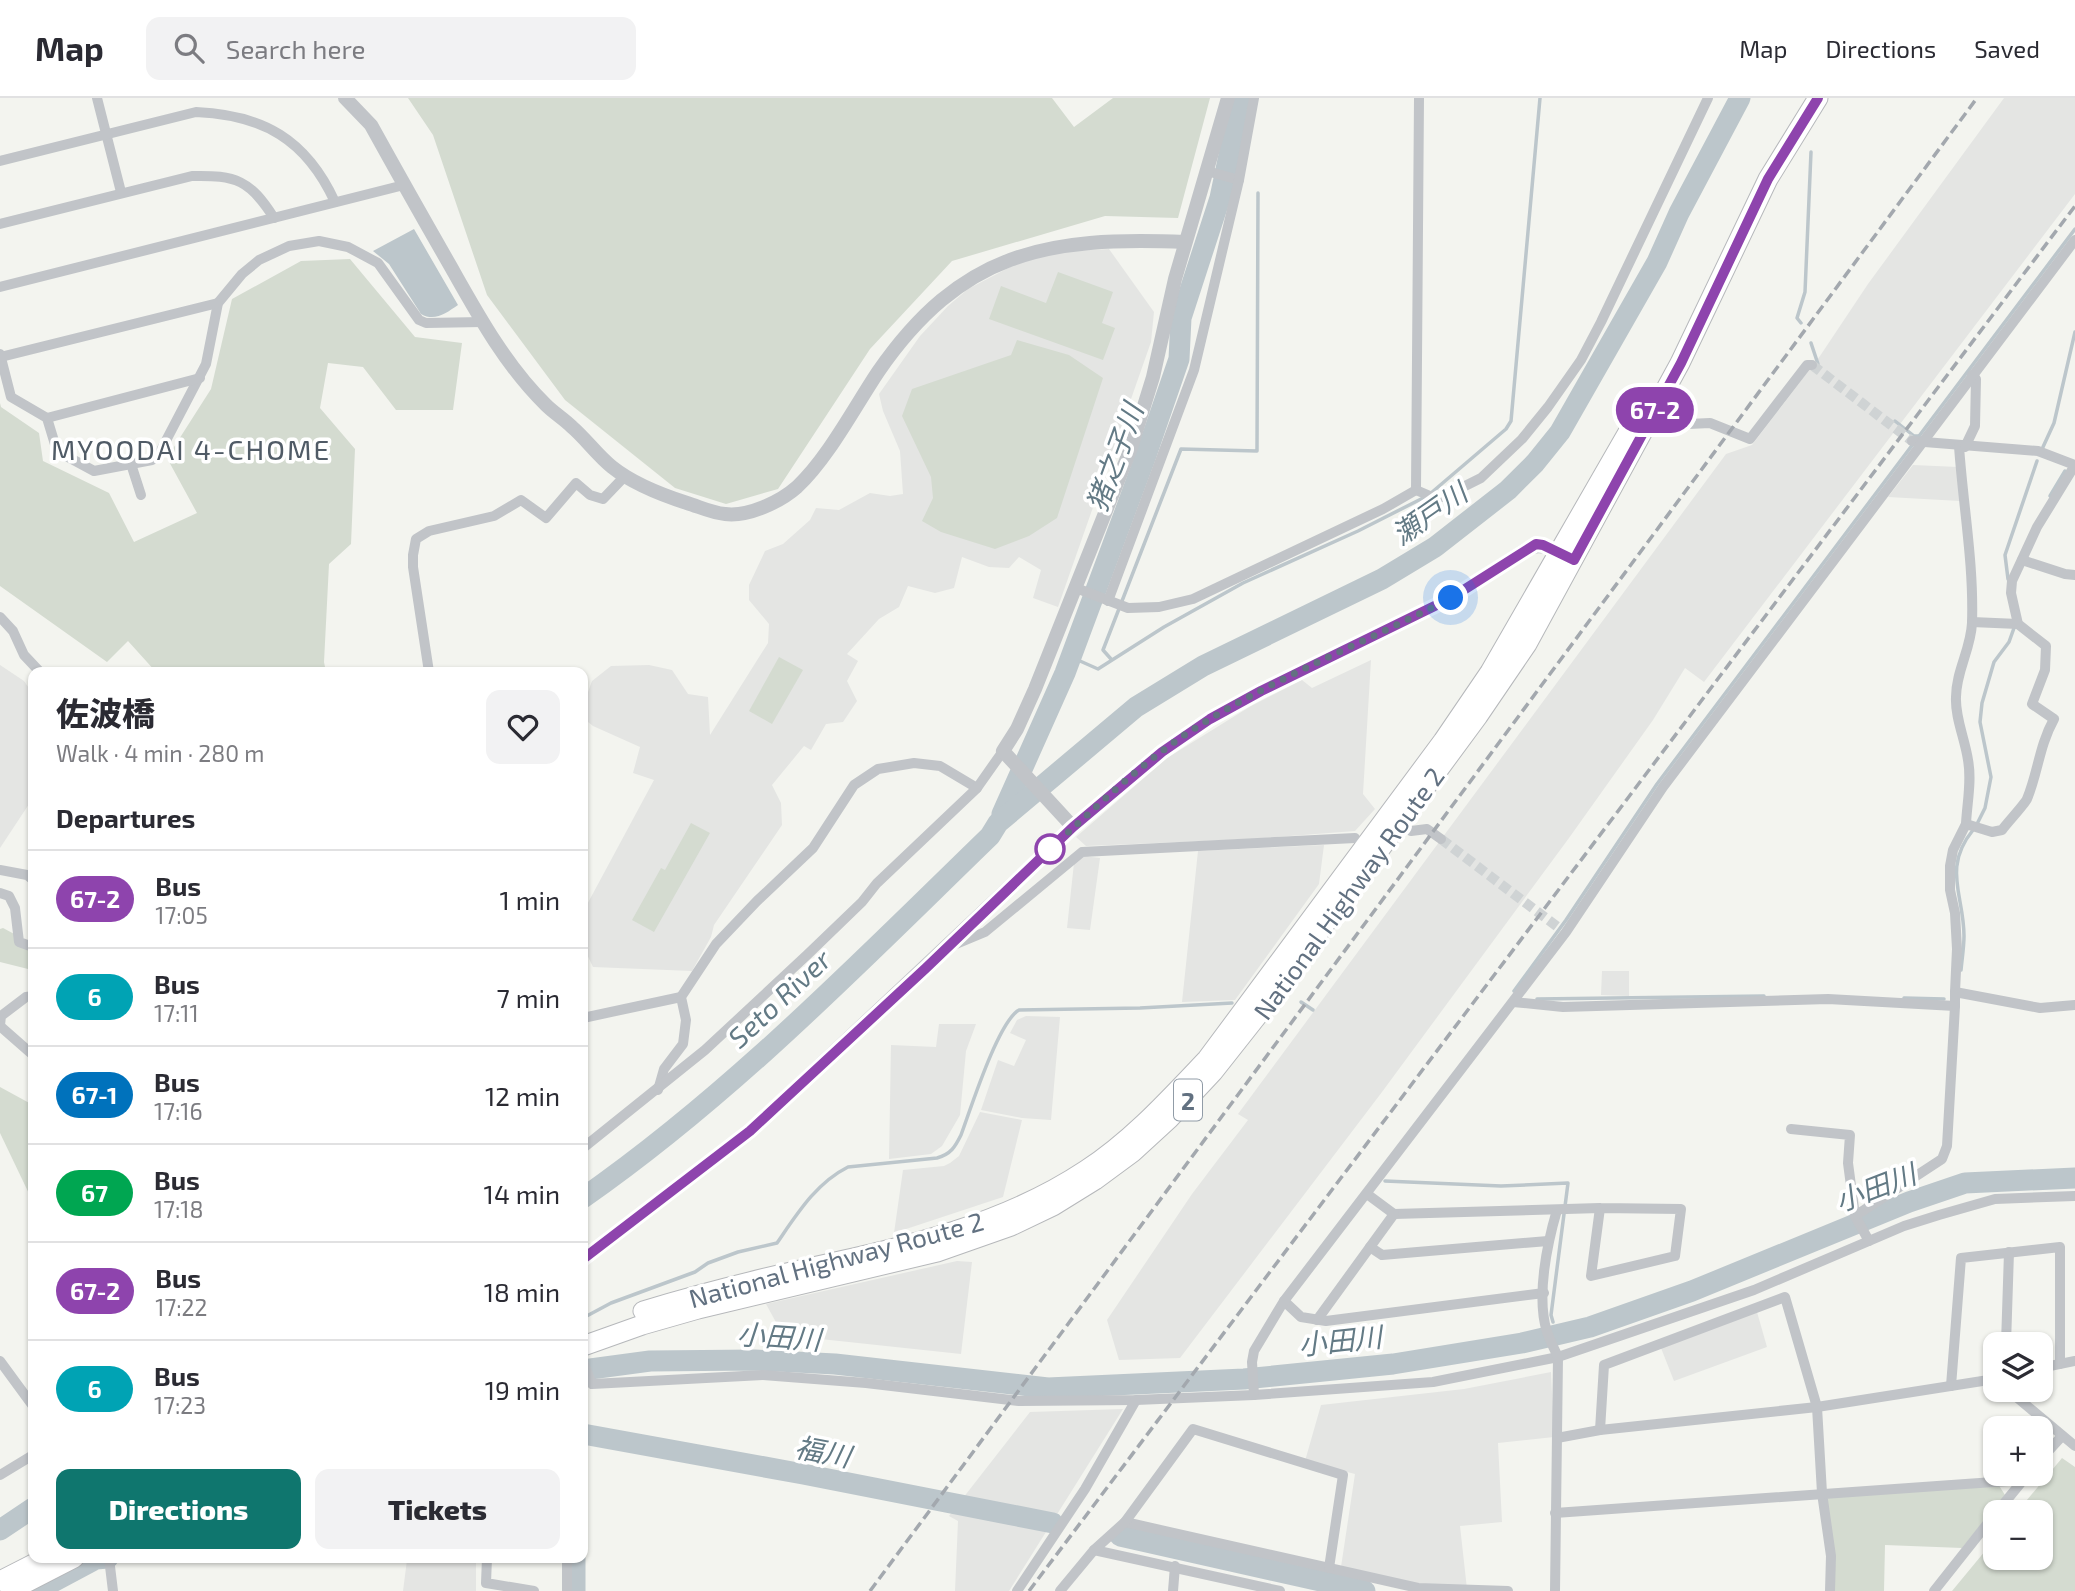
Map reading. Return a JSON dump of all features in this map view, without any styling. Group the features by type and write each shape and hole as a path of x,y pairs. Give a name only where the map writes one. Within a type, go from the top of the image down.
{"highway":[{"name":"National Highway Route 2","path":"588,1344 698,1309 911,1259 1010,1226 1053,1206 1096,1180 1170,1119 1258,1015 1485,707 1527,644 1567,557 1662,374 1752,187 1803,98"},
{"name":"National Highway Route 2","path":"588,1331 704,1293 907,1246 961,1230 1047,1194 1104,1158 1160,1109 1206,1059 1245,1008 1465,710 1567,557 1681,363 1768,179 1818,98"},
{"path":"0,1581 35,1563"},
{"path":"10,1591 65,1563"}],"street":[{"path":"97,98 121,192"},
{"path":"345,98 371,125 482,322 515,369 546,406 572,427 610,466 625,476 678,500 728,515 779,499 795,488 812,470 910,330 939,300 959,285 993,267 1038,251 1065,246 1143,240 1185,242"},
{"path":"588,1144 659,1090 807,955 862,902 877,883 977,788 1006,753 1080,589 1130,448 1153,377 1185,242 1211,172 1228,98"},
{"path":"1109,601 1194,370 1254,98"},
{"path":"1419,98 1423,493"},
{"path":"1080,589 1128,608 1159,607 1194,599 1382,509 1423,493 1443,497 1481,478 1522,439 1581,360 1708,98"},
{"path":"0,161 195,112 225,114 262,124 294,144 318,171 335,202"},
{"path":"1211,172 1237,179"},
{"path":"0,224 192,176 221,175 240,181 259,195 274,218"},
{"path":"0,287 404,185"},
{"path":"1254,1393 1254,1351 1284,1301 1513,1002 1662,787 1918,442 1972,376 2075,240"},
{"path":"218,303 0,356 11,397 47,418 57,451 94,471 152,460 159,454 206,364 218,303 242,274 259,260 289,246 319,241 348,247 378,263 419,320 426,323 482,322"},
{"path":"1646,426 1710,423 1751,439 1808,365 1812,365"},
{"path":"1856,1217 1942,1159 1947,1146 1958,949 1950,890 1950,866 1953,850 1966,824 1969,781 1956,695 1970,643 1972,622 1971,565 1962,499 1962,446 1975,426 1976,379 1972,376"},
{"path":"47,418 200,378"},
{"path":"1918,442 2038,451 2075,465 2037,527 2012,581 2013,624"},
{"path":"131,464 141,495"},
{"path":"428,667 413,567 416,539 429,531 495,516 521,500 545,517 576,483 590,495 603,499 625,476"},
{"path":"588,1255 750,1131 946,948 1070,823 1162,752 1210,719 1285,679 1451,598 1536,544 1567,557"},
{"path":"2022,560 2075,575"},
{"path":"0,617 13,631 24,655 35,667"},
{"path":"1966,824 1992,832 2002,830 2026,802 2044,738 2054,719 2032,704 2045,670 2046,646 2013,624 1972,622"},
{"path":"1006,753 1070,823"},
{"path":"588,1017 681,997 716,944 813,848 854,785 878,769 914,763 940,766 977,788"},
{"path":"1411,831 1427,829 1441,839"},
{"path":"946,948 985,932 1082,852 1355,838"},
{"path":"0,870 28,876"},
{"path":"0,893 9,895 15,908 19,942 28,945"},
{"path":"1955,992 2040,1008 2075,1005"},
{"path":"28,997 1,1016 0,1025 28,1041"},
{"path":"659,1090 664,1069 683,1044 686,1020 681,997"},
{"path":"1513,1002 1563,1007 1828,999 1955,1006"},
{"path":"1791,1129 1850,1135 1848,1163 1856,1217 1868,1239"},
{"path":"1367,1194 1394,1214 1600,1208 1681,1209 1675,1256 1591,1276 1600,1208"},
{"path":"588,1382 763,1376 866,1383 1010,1400 1136,1401 1433,1382 1557,1356 1754,1290 1868,1239 1927,1218 1995,1199 2075,1196"},
{"path":"1555,1591 1557,1356 1547,1333 1542,1307 1548,1241 1562,1210"},
{"path":"1317,1320 1394,1214"},
{"path":"1370,1247 1382,1255 1548,1241"},
{"path":"1951,1386 1961,1258 2060,1247 2060,1364"},
{"path":"2006,1332 2009,1252"},
{"path":"1284,1301 1301,1317 1326,1321 1544,1293"},
{"path":"1600,1430 1604,1365 1785,1297 1816,1407 1822,1493 1831,1556 1830,1591"},
{"path":"0,1361 28,1399"},
{"path":"2053,1365 2075,1361"},
{"path":"1557,1438 1600,1430 1816,1407 1983,1381"},
{"path":"1017,1591 1085,1489 1136,1401"},
{"path":"2022,1402 2075,1446"},
{"path":"1059,1591 1094,1550 1125,1522 1193,1429 1343,1475 1329,1568"},
{"path":"2053,1446 2062,1436"},
{"path":"0,1475 28,1458"},
{"path":"1555,1513 1983,1480"},
{"path":"2006,1500 2018,1486"},
{"path":"1125,1522 1418,1588 1508,1591"},
{"path":"1934,1591 1983,1529"},
{"path":"1094,1550 1280,1591"},
{"path":"110,1563 113,1591"},
{"path":"487,1563 486,1583 534,1591"},
{"path":"567,1591 568,1563"},
{"path":"1173,1591 1175,1566"}],"shaded area":[{"path":"408,98 1052,98 1074,127 1113,98 1210,98 1178,218 1105,216 952,261 870,349 778,489 726,504 675,488 565,400 487,295 433,135"},
{"path":"2004,98 2075,98 2075,194 1704,682 1685,668 1653,720 1569,838 1382,1092 1180,1358 1119,1360 1107,1320 1192,1194 1248,1120 1238,1114 1726,454 1752,445 1820,356 1868,284"},
{"path":"414,229 458,305 436,317 421,314 389,264 373,251"},
{"path":"1109,249 1154,312 1151,342 1058,607 1033,598 1041,570 1019,557 1009,568 989,567 962,557 954,588 935,593 908,586 899,607 879,619 847,654 858,661 847,681 857,701 843,722 826,724 811,750 804,746 772,785 781,803 782,825 714,925 711,937 692,971 593,967 588,956 588,903 654,780 633,773 640,747 588,722 588,692 592,681 611,666 649,665 672,670 688,694 708,697 710,735 768,643 769,624 749,600 749,585 765,551 783,544 810,520 816,508 839,510 870,493 890,496 903,494 900,451 883,411 879,394 920,336 968,289 1014,265 1037,257 1071,251"},
{"path":"350,259 415,337 462,343 453,410 396,410 363,367 328,363 320,408 355,449 351,544 329,564 325,667 151,667 128,641 107,662 0,586 0,403 1,407 39,433 43,461 109,493 134,542 197,513 167,458 211,389 232,299 301,261"},
{"path":"1058,272 1113,292 1102,323 1115,328 1103,360 989,319 1001,286 1046,303"},
{"path":"1017,340 1069,355 1103,378 1057,518 1029,536 995,549 941,532 922,521 933,498 931,477 902,416 912,389 1011,355"},
{"path":"1913,465 1958,467 1960,501 1888,497"},
{"path":"779,657 803,670 772,724 749,711"},
{"path":"1371,660 1363,794 1375,809 1355,831 1251,839 1086,846 1076,837 1167,758 1251,706 1302,680 1312,688"},
{"path":"0,665 24,681 28,687 28,806 0,848"},
{"path":"691,823 710,833 654,932 632,920 661,868 665,870"},
{"path":"1324,845 1319,884 1235,1000 1182,1002 1198,851"},
{"path":"1083,856 1100,858 1090,930 1067,928 1074,863"},
{"path":"3,928 28,941 28,969 0,962 0,929"},
{"path":"1602,971 1629,971 1629,996 1601,995"},
{"path":"1026,1016 1060,1017 1051,1120 1022,1118 981,1110 998,1060 1014,1066 1026,1040 1010,1033 1017,1020"},
{"path":"939,1024 976,1024 966,1051 960,1115 942,1146 931,1154 889,1159 891,1045 936,1047"},
{"path":"0,1087 28,1102 28,1192 0,1133"},
{"path":"980,1112 1022,1120 1003,1197 894,1233 903,1170 950,1163 959,1156"},
{"path":"957,1261 972,1262 961,1354 783,1335 766,1304"},
{"path":"1757,1312 1767,1347 1674,1381 1661,1348"},
{"path":"1551,1372 1554,1437 1498,1443 1502,1522 1460,1526 1467,1589 1418,1584 1341,1567 1355,1474 1305,1461 1321,1405 1464,1389"},
{"path":"1123,1409 1009,1591 955,1591 958,1521 949,1516 1030,1412"},
{"path":"2062,1458 2075,1467 2075,1591 1952,1591 1983,1554 1983,1570 2053,1570 2053,1500 2027,1500 2039,1486 2053,1486 2053,1469"},
{"path":"1983,1485 1999,1486 2005,1495 2001,1500 1983,1500 1983,1522 1962,1548 1885,1545 1884,1591 1834,1591 1827,1499 1832,1495"},
{"path":"407,1563 476,1563 476,1591 403,1591"}],"waterway":[{"name":"猪之子川","path":"1002,814 1065,673 1179,359 1181,318 1220,198 1241,98"},
{"path":"1431,493 1506,429 1511,421 1540,98"},
{"name":"瀬戸川","path":"588,1194 638,1158 743,1071 893,931 990,836 998,823 1136,707 1203,666 1382,579 1435,547 1508,490 1560,432 1657,262 1679,213 1740,98"},
{"path":"1801,323 1797,318 1805,292 1811,152"},
{"path":"1111,659 1103,650 1181,449 1257,451 1258,193"},
{"path":"1514,991 1566,920 1657,784 2075,229"},
{"path":"2043,447 2054,423 2075,332"},
{"path":"1811,343 1818,364"},
{"path":"1895,421 1914,436 1919,436"},
{"path":"2008,579 2005,555 2037,461"},
{"path":"2050,496 2065,471"},
{"path":"1071,657 1098,669 1164,627 1243,583 1358,531 1425,497"},
{"path":"1977,824 1985,808 1991,777 1980,722 1982,703 1994,662 2009,642 2014,628"},
{"path":"1961,970 1964,936 1957,869 1964,844 1973,830"},
{"path":"1537,999 1764,996"},
{"path":"1904,998 1944,999"},
{"path":"1301,1002 1313,1010"},
{"path":"588,1315 611,1303 695,1272 708,1263 738,1252 777,1243 817,1190 848,1167 937,1158 949,1152 961,1135 1002,1031 1019,1010 1232,1003"},
{"name":"小田川","path":"588,1369 650,1361 755,1360 835,1364 1048,1388 1244,1379 1393,1364 1522,1343 1590,1327 1692,1291 1909,1202 1965,1183 2075,1178"},
{"path":"1385,1181 1501,1186 1568,1183 1551,1315 1553,1322"},
{"name":"小田川","path":"1557,1330 1558,1335"},
{"name":"福川","path":"588,1435 1053,1523"},
{"name":"Seto River","path":"0,1530 28,1511"},
{"name":"福川","path":"1120,1536 1365,1591"},
{"name":"福川","path":"36,1591 88,1563"},
{"path":"575,1563 575,1591"}],"tunnel":[{"path":"1812,365 1912,441"},
{"path":"1441,839 1559,928"}],"railway":[{"path":"870,1591 1977,98"},
{"path":"1029,1591 2075,206"}],"bus line":[{"name":"67-2","path":"588,1255 750,1131 1073,827 1187,734 1261,691 1451,598 1536,544 1574,560 1681,363 1768,179 1818,98"}],"district":[{"name":"MYOODAI 4-CHOME","path":"191,449"}],"route":[{"path":"1050,849 1136,773 1210,719 1261,691 1451,598"}]}
